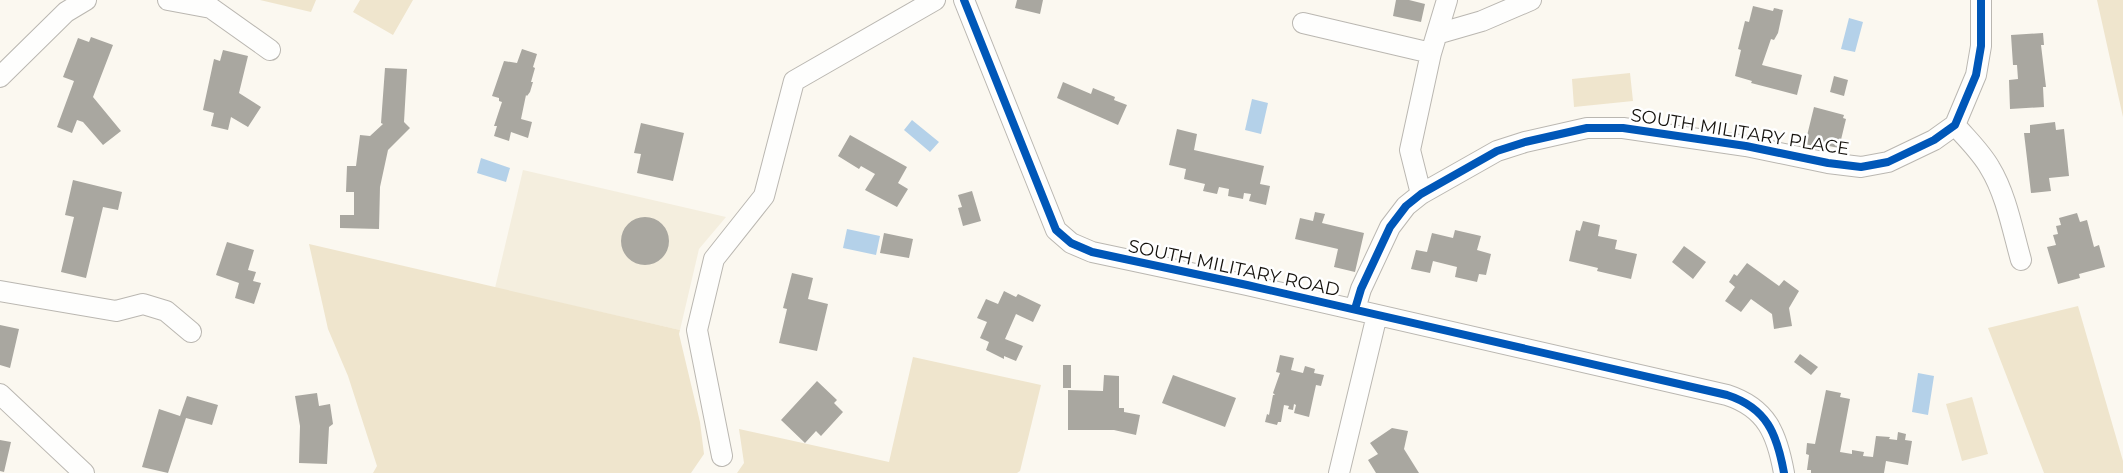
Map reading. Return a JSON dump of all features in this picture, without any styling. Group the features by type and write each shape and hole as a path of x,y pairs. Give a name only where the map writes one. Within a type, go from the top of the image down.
{"street":[{"path":"0,77 66,12 86,0"},
{"path":"168,0 211,8 270,50"},
{"path":"722,456 696,330 714,259 765,196 794,81 935,0"},
{"name":"SOUTH MILITARY ROAD","path":"964,0 1056,230 1063,238 1092,252 1355,309 1741,400 1758,411 1770,426 1780,449 1784,473"},
{"path":"1421,194 1410,150 1431,53 1447,0"},
{"path":"1437,34 1482,21 1531,0"},
{"path":"1981,0 1980,46 1976,75 1955,125 1991,169 2021,260"},
{"path":"1303,23 1431,53"},
{"name":"SOUTH MILITARY PLACE","path":"1355,309 1361,289 1390,227 1406,206 1421,194 1497,151 1587,128 1623,128 1746,146 1828,163 1861,166 1888,162 1934,140 1955,125"},
{"path":"0,291 116,311 143,304 166,311 191,332"},
{"path":"1339,473 1377,315"},
{"path":"0,394 84,473"}],"shaded area":[{"path":"260,0 316,0 311,12"},
{"path":"360,0 413,0 393,35 353,12"},
{"path":"2097,0 2123,0 2123,117"},
{"path":"1630,73 1633,101 1574,107 1572,79"},
{"path":"523,170 726,217 699,249 680,330 495,288"},
{"path":"309,244 680,330 679,334 700,422 704,454 691,473 373,473 377,466 348,376 328,329"},
{"path":"2078,306 2123,461 2123,473 2044,473 1988,328"},
{"path":"913,357 1041,385 1020,471 1017,473 737,473 744,463 739,429 889,462"},
{"path":"1972,397 1988,454 1962,461 1946,404"}],"water":[{"path":"1849,18 1863,22 1855,52 1841,49"},
{"path":"1252,99 1268,103 1261,134 1245,130"},
{"path":"912,120 939,142 930,152 904,130"},
{"path":"481,158 510,168 506,182 477,173"},
{"path":"847,229 880,236 876,255 843,248"},
{"path":"1918,373 1934,376 1928,415 1912,412"}],"building":[{"path":"1017,0 1043,0 1040,14 1015,8"},
{"path":"1396,0 1425,4 1421,22 1393,16"},
{"path":"1753,6 1773,11 1774,8 1783,10 1778,33 1774,40 1771,39 1762,65 1802,75 1797,95 1751,83 1752,81 1735,76 1741,50 1738,49 1745,21 1749,22"},
{"path":"2043,33 2044,45 2041,45 2046,87 2043,87 2044,107 2010,109 2009,80 2018,79 2017,65 2013,65 2011,35"},
{"path":"91,37 113,45 93,97 121,131 103,145 83,122 77,120 72,133 57,127 74,81 63,77 78,38 89,42"},
{"path":"522,49 537,54 533,67 535,68 531,82 533,82 530,92 526,95 521,119 532,122 528,138 511,132 509,141 494,136 497,126 494,126 502,102 499,98 492,96 504,61 517,63"},
{"path":"223,50 248,56 239,93 261,107 248,127 231,117 228,130 211,126 214,113 203,110 214,59 220,61"},
{"path":"385,68 407,69 404,122 410,128 388,150 380,187 379,229 340,228 340,215 354,215 354,192 346,192 347,166 356,166 360,135 370,136 383,124 381,123"},
{"path":"1834,76 1848,80 1844,96 1830,92"},
{"path":"1063,82 1091,94 1093,88 1127,105 1118,125 1057,98"},
{"path":"1814,107 1844,115 1843,118 1846,119 1839,148 1829,146 1828,150 1805,144"},
{"path":"2055,122 2056,130 2064,129 2069,176 2049,178 2051,191 2031,193 2024,133 2030,133 2030,125"},
{"path":"641,123 684,133 673,181 637,173 641,154 634,153"},
{"path":"1177,129 1197,134 1194,150 1264,166 1260,184 1270,186 1266,205 1249,201 1251,194 1244,193 1243,199 1228,196 1229,189 1219,187 1217,194 1203,191 1205,184 1184,179 1186,169 1169,165"},
{"path":"850,135 907,167 898,183 908,189 897,207 865,190 875,174 861,166 859,169 838,156"},
{"path":"73,180 122,192 118,210 103,207 86,278 61,272 74,217 65,215"},
{"path":"972,191 981,221 963,226 958,208 962,207 958,195"},
{"path":"1315,212 1325,214 1322,223 1364,233 1355,272 1334,267 1338,249 1295,239 1300,218 1313,221"},
{"path":"2077,213 2080,222 2087,220 2094,247 2099,245 2105,267 2079,274 2080,278 2058,284 2047,247 2056,245 2053,235 2058,234 2056,226 2061,225 2059,218"},
{"path":"640,217 650,217 662,224 669,236 669,246 662,258 650,265 640,265 625,254 621,246 621,236 632,221"},
{"path":"1583,221 1600,225 1598,236 1617,240 1615,249 1637,254 1631,279 1569,261 1576,230 1580,231"},
{"path":"1455,230 1481,236 1477,250 1491,254 1486,275 1479,274 1477,282 1455,277 1457,267 1433,261 1430,273 1411,269 1416,250 1427,252 1432,233 1453,238"},
{"path":"884,233 913,239 909,258 880,253"},
{"path":"227,242 254,250 248,270 256,272 253,281 261,283 254,304 235,298 239,283 216,275"},
{"path":"1684,246 1706,262 1693,279 1672,262"},
{"path":"1747,263 1779,286 1784,280 1799,291 1789,308 1792,326 1774,329 1772,314 1751,299 1741,312 1725,301 1735,287 1729,282 1734,274 1737,276"},
{"path":"792,273 813,278 808,299 828,304 817,351 779,343 787,309 783,308"},
{"path":"1004,291 1016,297 1018,294 1041,305 1033,322 1016,314 1005,339 1023,346 1016,361 1004,356 1004,359 986,350 989,342 980,338 987,322 977,318 986,299 998,304"},
{"path":"0,325 19,329 10,368 0,365"},
{"path":"1800,354 1818,367 1811,375 1794,362"},
{"path":"1280,355 1294,358 1291,370 1303,373 1305,366 1315,369 1314,373 1324,375 1321,386 1316,385 1309,417 1294,413 1296,405 1294,404 1293,410 1284,405 1281,422 1277,425 1265,422 1280,373 1276,372"},
{"path":"1063,365 1071,365 1071,388 1063,388"},
{"path":"1104,375 1119,376 1119,408 1124,408 1124,412 1140,415 1136,435 1114,430 1068,430 1068,390 1103,391"},
{"path":"1173,375 1236,398 1225,427 1162,403"},
{"path":"817,381 837,400 834,403 843,412 821,436 816,431 805,443 781,420"},
{"path":"1826,390 1841,393 1840,397 1850,399 1840,452 1852,454 1852,450 1864,452 1863,456 1873,457 1876,436 1897,440 1898,432 1906,434 1905,440 1912,441 1908,465 1886,461 1884,473 1811,473 1811,470 1807,470 1809,455 1806,454 1807,443 1815,444"},
{"path":"317,393 319,406 330,404 333,424 329,427 327,464 299,463 300,426 295,396"},
{"path":"187,396 218,405 212,425 186,418 168,473 142,467 159,409 180,416"},
{"path":"1392,428 1408,431 1404,449 1419,473 1376,473 1368,460 1378,454 1370,443"},
{"path":"0,440 11,442 4,472 0,471"}],"cycle path":[{"path":"964,0 1056,230 1071,243 1092,252 1247,285 1727,395 1752,407 1768,424 1778,446 1784,473"},
{"path":"1355,309 1361,289 1390,227 1406,206 1421,194 1497,151 1525,142 1587,128 1623,128 1746,146 1828,163 1861,167 1888,162 1934,140 1955,125 1976,75 1981,46 1981,0"}]}
